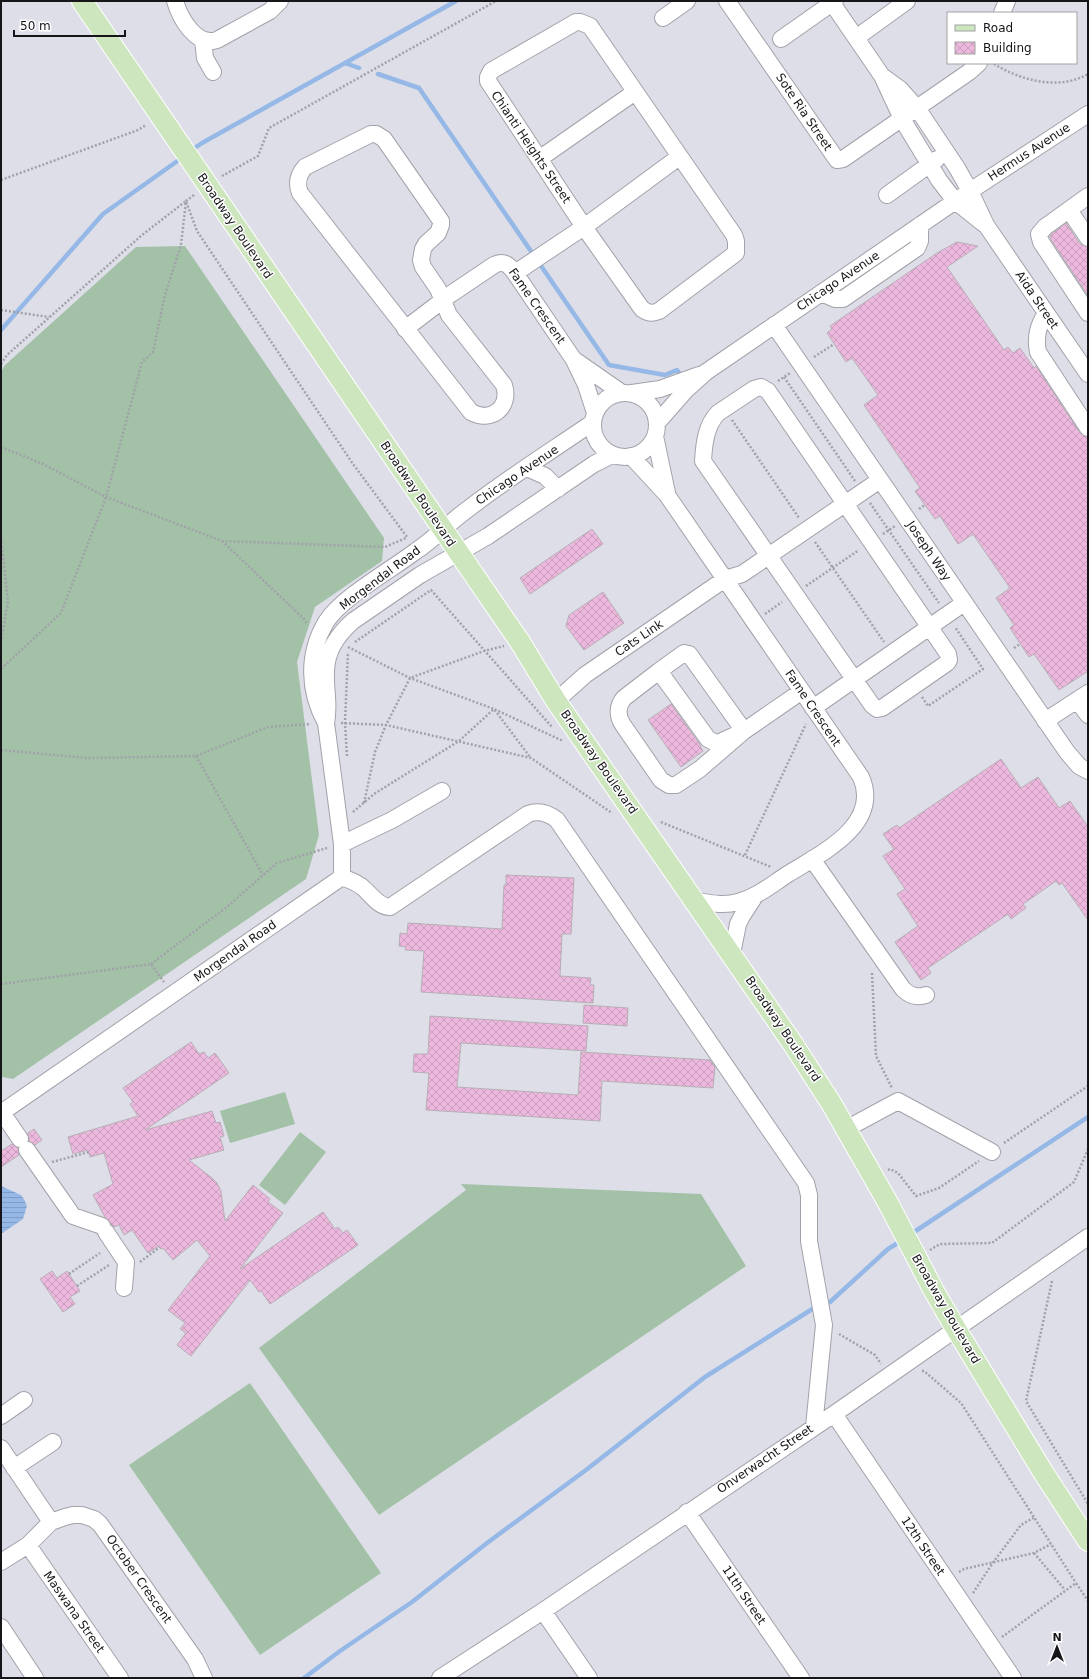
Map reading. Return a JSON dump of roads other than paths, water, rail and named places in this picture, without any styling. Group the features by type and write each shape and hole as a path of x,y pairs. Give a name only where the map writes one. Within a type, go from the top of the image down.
{"main road":[{"name":"Broadway Boulevard","path":"82,1 163,120 211,181 442,529 520,642 556,700 567,736 632,810 794,1044 846,1129 887,1201 916,1258 956,1329 1043,1472 1088,1541"}],"street":[{"path":"175,1 180,13 194,34 203,40 210,42 217,40 270,11 277,6 280,1"},
{"path":"663,18 687,1"},
{"name":"Sote Ria Street","path":"727,1 837,160 843,159 902,119 969,72 978,64"},
{"path":"856,38 907,1"},
{"path":"1002,12 1007,1"},
{"path":"781,39 833,2 882,76 902,119 939,180 955,201"},
{"name":"Chianti Heights Street","path":"576,22 590,26 679,157 734,235 736,253 665,306 654,313 648,312 642,309 584,227 489,85 488,76 491,71 576,22"},
{"path":"203,40 205,58 213,72"},
{"path":"882,76 900,89 916,108 947,153 970,191"},
{"path":"539,159 635,92"},
{"name":"Hermus Avenue","path":"970,191 1088,114"},
{"path":"376,134 384,139 440,221 441,225 438,233 426,244 423,249 421,260 423,266 438,290 449,315 504,385 511,401 500,410 489,416 482,416 471,412 405,329 300,193 298,188 299,176 305,167 366,135 376,134"},
{"path":"887,195 947,153"},
{"path":"528,265 584,227 679,157"},
{"name":"Chicago Avenue","path":"656,430 686,390 706,372 970,191"},
{"name":"Aida Street","path":"970,191 986,225 1088,374"},
{"path":"1088,196 1041,230 1039,234 1041,242 1088,313"},
{"name":"Aida Street","path":"955,201 986,225"},
{"path":"1069,210 1088,238"},
{"name":"Fame Crescent","path":"443,301 494,264 528,265 586,385 594,418"},
{"path":"405,329 443,301"},
{"path":"1046,313 1037,333 1036,340 1038,352 1088,428"},
{"name":"Joseph Way","path":"774,325 1045,721 1067,752 1079,766 1088,772"},
{"name":"Fame Crescent","path":"574,360 627,393"},
{"name":"Chicago Avenue","path":"627,393 660,389 706,372"},
{"path":"761,387 765,388 845,504 930,627 948,654 949,660 882,708 877,709 872,706 703,461 704,442 711,421 718,412 754,389 761,387"},
{"path":"627,393 646,401 652,407 655,415 656,430 646,449 631,456 622,457 612,454 598,442 594,436 594,418 604,401 612,395 627,393"},
{"name":"Chicago Avenue","path":"442,529 594,418"},
{"name":"Fame Crescent","path":"656,430 667,494"},
{"path":"459,553 488,536 594,464 612,454"},
{"name":"Fame Crescent","path":"631,456 667,494 861,777 866,793 861,814 854,826 841,839 755,896 739,902 724,905 696,901"},
{"path":"527,468 546,476 558,489"},
{"name":"Cats Link","path":"556,700 585,675 725,578 742,574 880,480"},
{"name":"Morgendal Road","path":"326,723 318,708 312,672 318,639 327,621 347,600 419,550 442,529"},
{"name":"Morgendal Road","path":"1,1112 342,877 342,844 326,723 329,709 326,672 340,647 345,627 420,575 459,553"},
{"path":"813,708 964,603"},
{"path":"684,653 691,655 744,731 700,769 676,785 665,783 622,724 618,709 624,698 684,653"},
{"path":"659,671 708,739 720,742 727,741 744,731 802,691"},
{"path":"1045,721 1083,696 1088,715"},
{"path":"342,844 392,820 442,791"},
{"path":"342,877 362,887 381,906 390,907 528,814 541,812 552,816 557,820 806,1183 809,1195 809,1241 824,1325 814,1427"},
{"path":"812,859 906,992 914,996 926,996"},
{"name":"Fame Crescent","path":"732,954 738,924 755,896"},
{"path":"846,1129 898,1101 992,1152"},
{"path":"1,1112 73,1216 104,1229 126,1262 124,1288"},
{"name":"Onverwacht Street","path":"440,1678 543,1611 687,1512 834,1414 1088,1237"},
{"path":"1,1416 24,1400"},
{"name":"12th Street","path":"834,1414 1013,1678"},
{"path":"14,1468 53,1442"},
{"path":"1,1448 51,1522 28,1545 1,1562"},
{"name":"11th Street","path":"687,1512 801,1678"},
{"name":"October Crescent","path":"51,1522 73,1515 94,1519 100,1524 195,1659 204,1678"},
{"name":"Maswana Street","path":"28,1545 120,1678"},
{"path":"543,1611 589,1678"},
{"path":"1,1628 36,1678"}],"water":[{"path":"1,1186 21,1195 27,1206 23,1219 1,1234"}],"waterway":[{"path":"190,151 456,1"},
{"path":"345,63 359,68"},
{"path":"378,74 419,88 609,365 665,375 677,370 680,374"},
{"path":"1,330 103,214 183,157"},
{"path":"911,1234 1088,1117"},
{"path":"824,1304 830,1302 888,1249 901,1241"},
{"path":"304,1678 340,1651 412,1602 487,1543 586,1470 705,1377 817,1306"}]}
